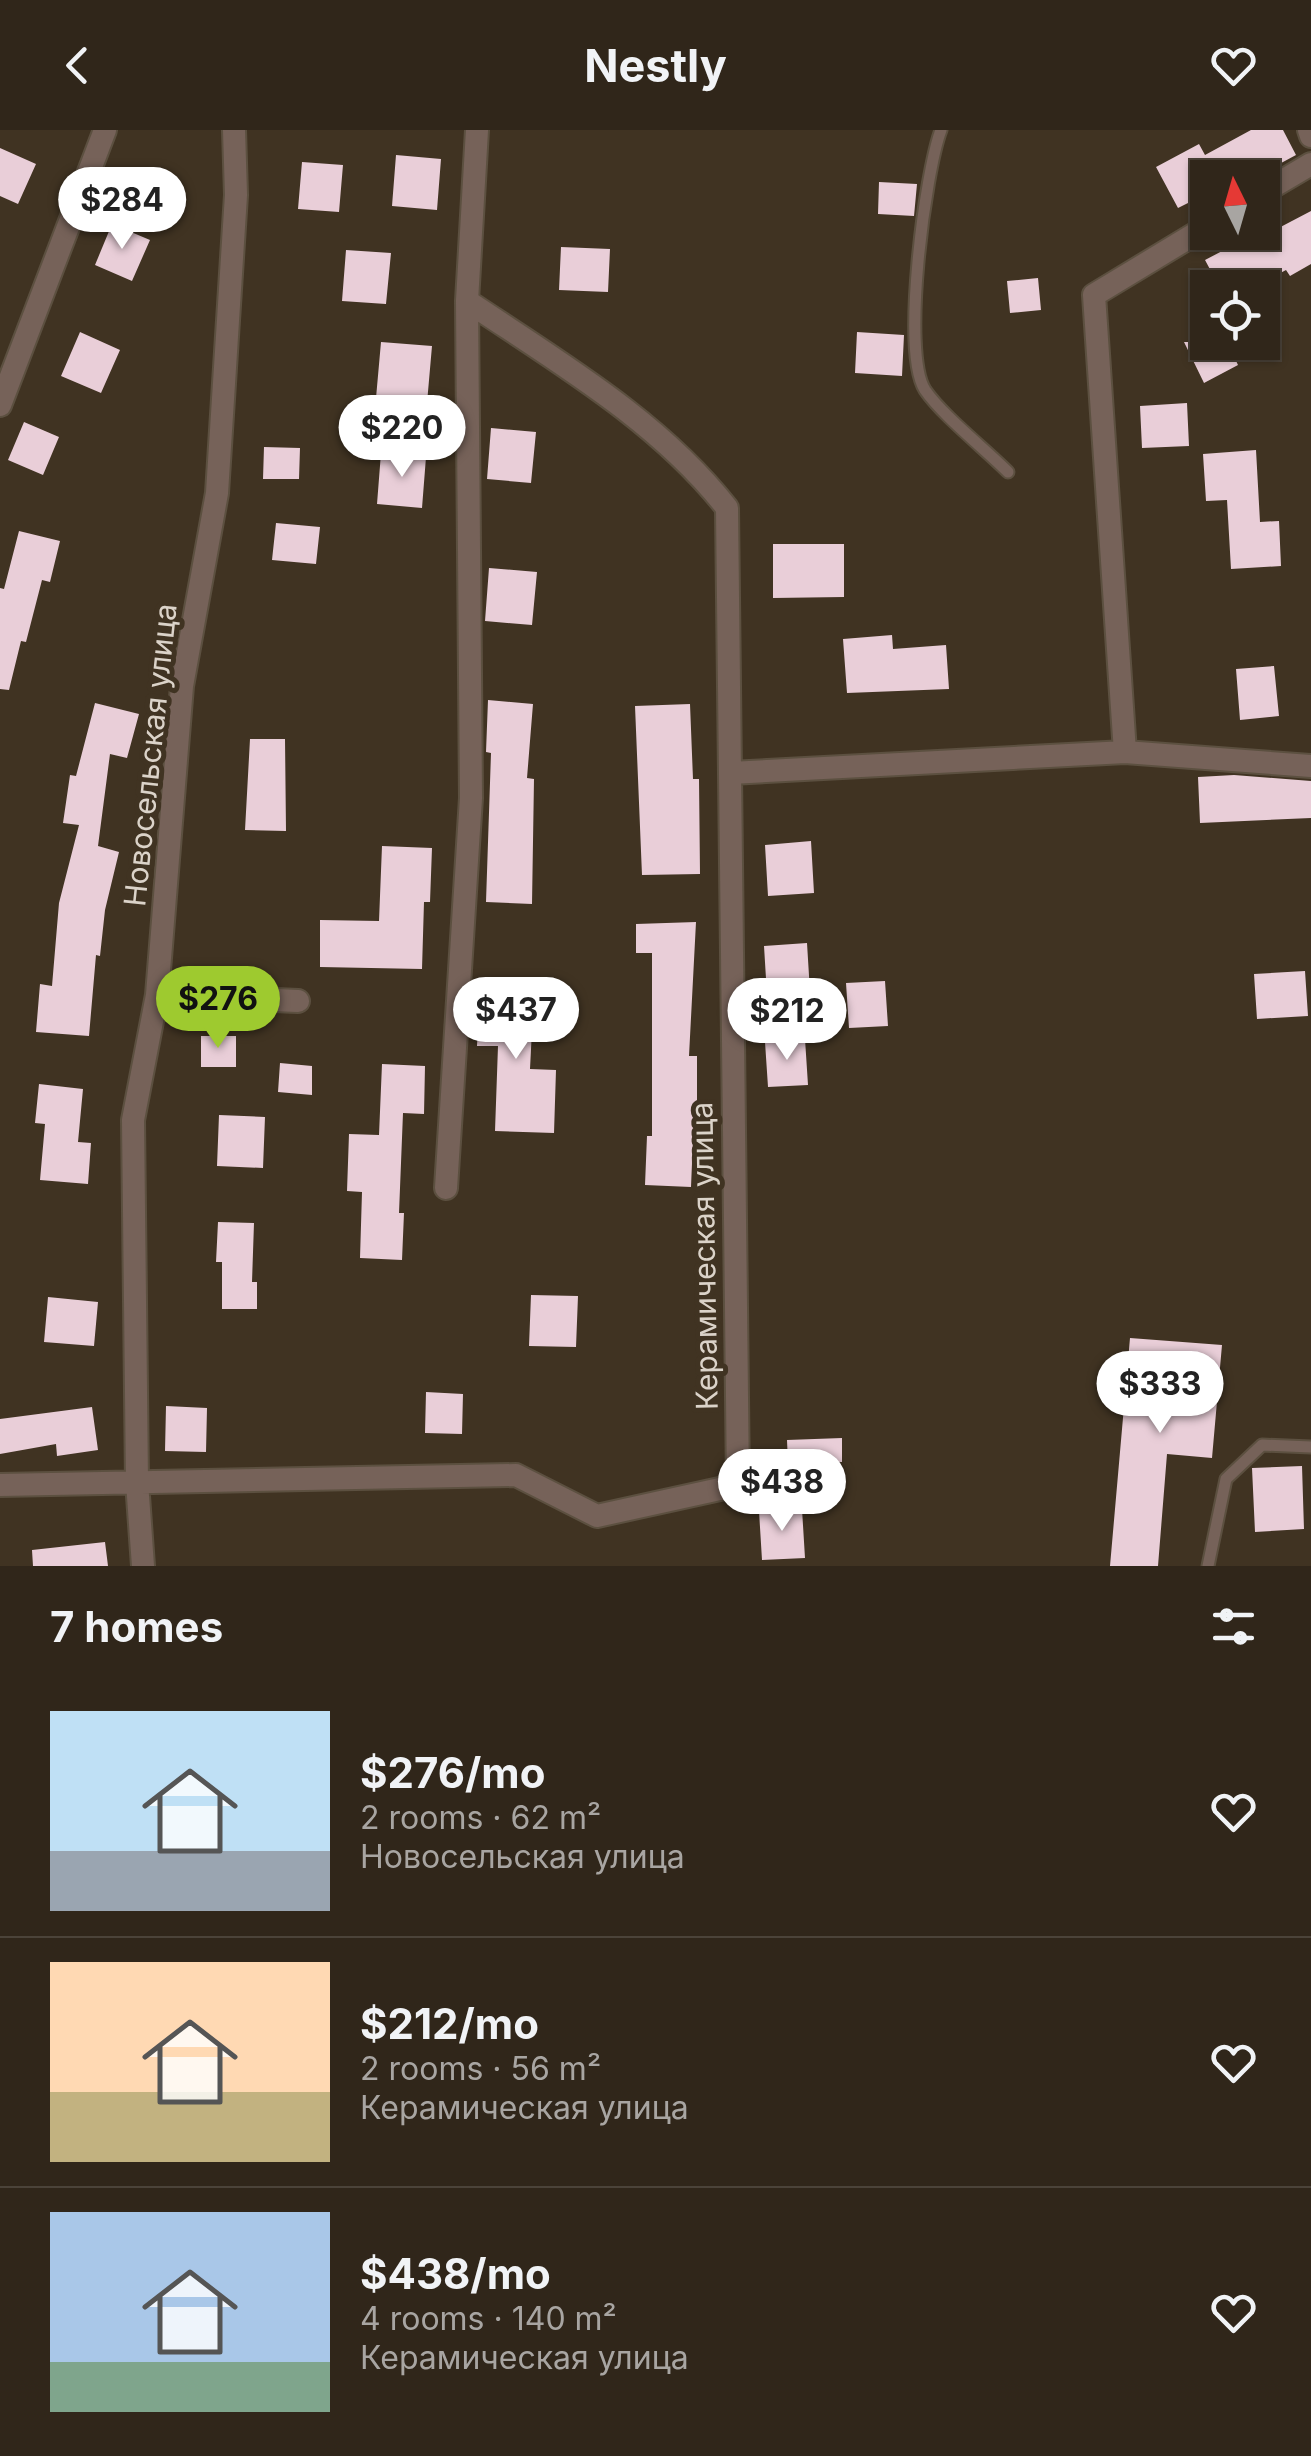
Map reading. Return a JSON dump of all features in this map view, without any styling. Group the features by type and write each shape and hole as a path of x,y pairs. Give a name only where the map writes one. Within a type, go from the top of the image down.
{"street":[{"path":"0,405 104,130"},
{"name":"Новосельская улица","path":"144,1566 137,1482 132,1120 157,995 182,686 217,493 236,195 234,130"},
{"path":"446,1188 471,798 467,300 478,130"},
{"path":"1280,182 1311,164"},
{"path":"1125,752 1094,295 1190,237"},
{"name":"Керамическая улица","path":"137,1482 516,1476 596,1516 738,1485 727,508 697,469 592,385 467,300"},
{"path":"730,772 1125,752 1311,766"},
{"path":"157,995 298,1001"},
{"path":"0,1486 137,1482"}],"lane":[{"path":"941,130 931,157 913,317 924,388 1008,472"},
{"path":"1208,1566 1226,1479 1262,1445 1311,1447"}],"building":[{"path":"1251,130 1283,130 1296,155 1280,164 1280,160 1190,160 1190,202 1178,208 1156,167 1199,144 1205,155"},
{"path":"0,148 36,164 18,204 0,196"},
{"path":"396,155 441,159 437,210 392,206"},
{"path":"302,162 343,165 339,212 298,209"},
{"path":"879,182 917,184 914,216 878,214"},
{"path":"1311,211 1311,264 1290,276 1286,270 1280,273 1280,270 1210,270 1205,260 1224,250 1280,250 1280,227"},
{"path":"112,224 150,240 132,281 95,265"},
{"path":"561,247 610,249 608,292 559,290"},
{"path":"346,250 391,253 386,304 342,301"},
{"path":"1038,278 1041,310 1010,313 1007,281"},
{"path":"80,332 120,350 101,393 61,376"},
{"path":"857,332 904,335 902,376 855,373"},
{"path":"381,342 432,346 427,403 376,398"},
{"path":"1193,360 1236,360 1238,365 1204,383"},
{"path":"1187,403 1189,446 1142,448 1140,406"},
{"path":"24,422 59,437 43,475 8,460"},
{"path":"491,428 536,432 531,483 487,479"},
{"path":"264,447 300,448 299,479 263,479"},
{"path":"1256,450 1260,522 1279,521 1281,566 1231,569 1227,500 1206,501 1203,454"},
{"path":"381,453 426,457 422,508 377,504"},
{"path":"276,523 320,527 316,564 272,560"},
{"path":"19,531 60,541 50,582 42,580 26,642 21,641 9,690 0,689 0,588 4,589"},
{"path":"773,544 844,544 844,597 773,598"},
{"path":"489,568 537,572 532,625 485,621"},
{"path":"892,635 893,649 946,645 949,689 847,693 843,639"},
{"path":"1274,666 1279,716 1240,720 1236,669"},
{"path":"488,700 533,704 527,778 534,779 532,904 486,902 491,753 486,752"},
{"path":"95,703 139,714 127,758 110,754 98,846 119,852 105,910 100,956 96,955 89,1036 36,1032 40,984 52,986 59,903 79,825 63,823 70,775 76,776"},
{"path":"690,704 693,779 699,779 700,874 642,875 635,706"},
{"path":"250,739 285,739 286,831 245,830"},
{"path":"1234,775 1311,781 1311,818 1200,823 1198,777"},
{"path":"811,841 814,893 768,896 765,845"},
{"path":"382,846 432,848 430,902 424,902 422,969 320,967 320,920 379,921"},
{"path":"696,922 689,1056 697,1056 697,1115 691,1187 645,1185 647,1136 652,1136 652,953 636,953 636,924"},
{"path":"807,943 810,992 767,995 764,946"},
{"path":"1305,971 1308,1016 1257,1019 1254,974"},
{"path":"885,981 888,1026 849,1028 846,983"},
{"path":"480,988 534,990 530,1069 556,1070 554,1133 495,1131 498,1046 477,1046"},
{"path":"201,1036 236,1036 236,1067 201,1067"},
{"path":"805,1039 808,1085 768,1087 765,1042"},
{"path":"280,1063 312,1066 312,1095 278,1092"},
{"path":"382,1064 425,1066 424,1114 403,1113 399,1213 404,1213 402,1260 360,1258 362,1192 347,1191 349,1134 379,1135"},
{"path":"39,1084 83,1089 78,1142 91,1143 88,1184 40,1180 45,1124 35,1123"},
{"path":"219,1115 265,1117 263,1168 217,1166"},
{"path":"218,1222 254,1223 252,1282 257,1282 257,1309 222,1309 222,1262 216,1262"},
{"path":"531,1295 578,1296 576,1347 529,1346"},
{"path":"48,1297 98,1302 94,1346 44,1342"},
{"path":"1130,1338 1222,1345 1212,1458 1167,1454 1158,1566 1110,1566"},
{"path":"426,1392 463,1394 462,1434 425,1433"},
{"path":"166,1406 207,1408 206,1452 165,1451"},
{"path":"92,1407 98,1450 57,1456 56,1444 0,1454 0,1419"},
{"path":"842,1438 842,1462 788,1464 787,1440"},
{"path":"1302,1466 1304,1529 1255,1532 1252,1468"},
{"path":"802,1509 805,1558 762,1560 759,1511"},
{"path":"105,1542 108,1566 33,1566 32,1550"}]}
